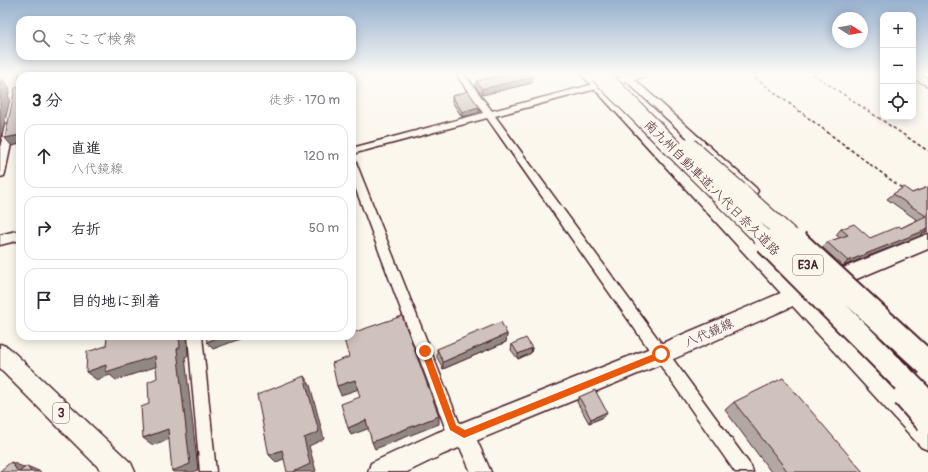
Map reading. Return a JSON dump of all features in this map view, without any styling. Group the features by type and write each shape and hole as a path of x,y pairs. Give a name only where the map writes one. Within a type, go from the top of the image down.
{"highway":[{"name":"南九州自動車道;八代日奈久道路","path":"617,96 690,156 928,383"},
{"name":"南九州自動車道;八代日奈久道路","path":"638,96 690,156 928,404"},
{"path":"690,156 723,175 891,332 928,364"},
{"path":"690,156 711,190 928,422"},
{"name":"3","path":"0,354 122,472"}],"main road":[{"name":"八代鏡線","path":"380,472 436,444 661,354 928,241"}],"street":[{"path":"476,96 745,472"},
{"path":"356,150 489,114 547,96"},
{"path":"613,96 928,440"},
{"path":"644,96 845,275 857,289 928,350"},
{"path":"0,172 12,116"},
{"path":"356,175 425,351 453,428 464,434 481,472"},
{"path":"0,240 16,236"},
{"path":"195,340 208,472"}],"path":[{"path":"779,96 909,193"},
{"path":"846,96 928,151"}],"building":[{"path":"13,96 16,96 16,136 5,138"},
{"path":"452,96 471,96 479,107 462,112"},
{"path":"904,187 912,193 928,187 928,228 925,229 926,230 848,261 827,242 848,235 841,229 854,224 870,238 899,226 901,228 926,216 893,194"},
{"path":"402,316 439,416 372,442 366,420 348,428 341,404 360,397 355,380 337,386 332,363 349,357 344,340 356,340 356,332"},
{"path":"501,322 507,334 443,362 437,349"},
{"path":"526,338 532,348 518,354 512,344"},
{"path":"107,340 179,340 180,347 177,349 190,464 172,471 168,429 143,438 141,407 149,404 148,382 157,378 155,356 106,372 106,365 86,372 87,352 106,346"},
{"path":"304,376 319,432 304,438 310,464 293,472 287,472 282,450 269,455 257,395"},
{"path":"783,378 863,472 788,472 734,402"},
{"path":"595,390 607,412 591,419 579,397"},
{"path":"11,462 18,472 0,472 0,471"},
{"path":"27,466 31,472 19,472"}],"route":[{"path":"425,351 453,428 464,434 661,354"}]}
